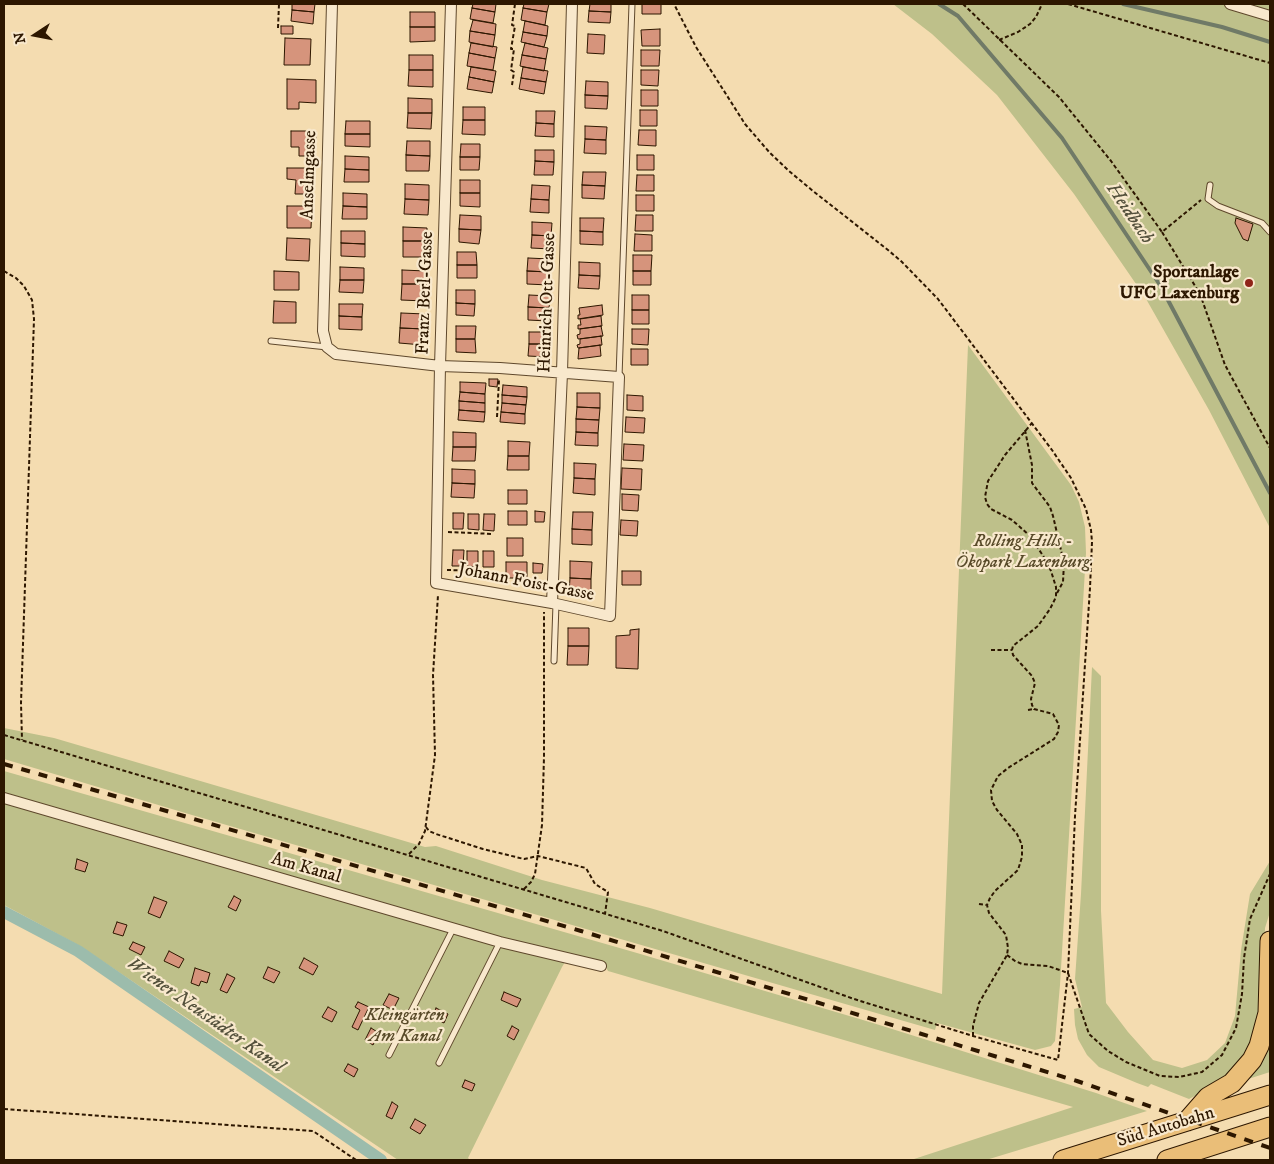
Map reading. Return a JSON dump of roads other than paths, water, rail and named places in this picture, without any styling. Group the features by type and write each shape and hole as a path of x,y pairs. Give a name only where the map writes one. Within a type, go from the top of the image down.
{"highway":[{"path":"1186,1122 1208,1097 1232,1083 1252,1060 1259,1046 1268,1013 1270,941"},
{"name":"Süd Autobahn","path":"1063,1160 1270,1095"},
{"name":"Süd Autobahn","path":"1167,1160 1270,1127"}],"street":[{"name":"Anselmgasse","path":"327,347 323,331 332,4"},
{"name":"Franz Berl-Gasse","path":"436,583 440,366 451,4"},
{"name":"Heinrich Ott-Gasse","path":"551,603 562,373 572,4"},
{"path":"1230,4 1270,16"},
{"path":"327,347 336,354 440,366 500,368 619,377"},
{"name":"Johann Foist-Gasse","path":"436,583 551,603 610,616 619,377"},
{"name":"Am Kanal","path":"4,798 453,929 601,966"}],"lane":[{"path":"619,377 632,4"},
{"path":"1210,185 1208,199 1218,206 1262,223 1270,232"},
{"path":"271,341 327,347"},
{"path":"551,603 554,662"},
{"path":"389,1055 453,929"},
{"path":"439,1063 500,942"}],"waterway":[{"name":"Heidbach","path":"939,4 958,16 1062,138 1160,285 1270,493"},
{"path":"1123,4 1222,27 1270,42"},
{"name":"Wiener Neustädter Kanal","path":"4,912 78,951 381,1160"}],"railway":[{"path":"4,764 581,931 1077,1081 1270,1148"}],"place":[{"name":"Sportanlage UFC Laxenburg","path":"1249,283"}],"park label":[{"name":"Rolling Hills - Ökopark Laxenburg","path":"1023,552"},
{"name":"Kleingärten Am Kanal","path":"405,1026"}]}
